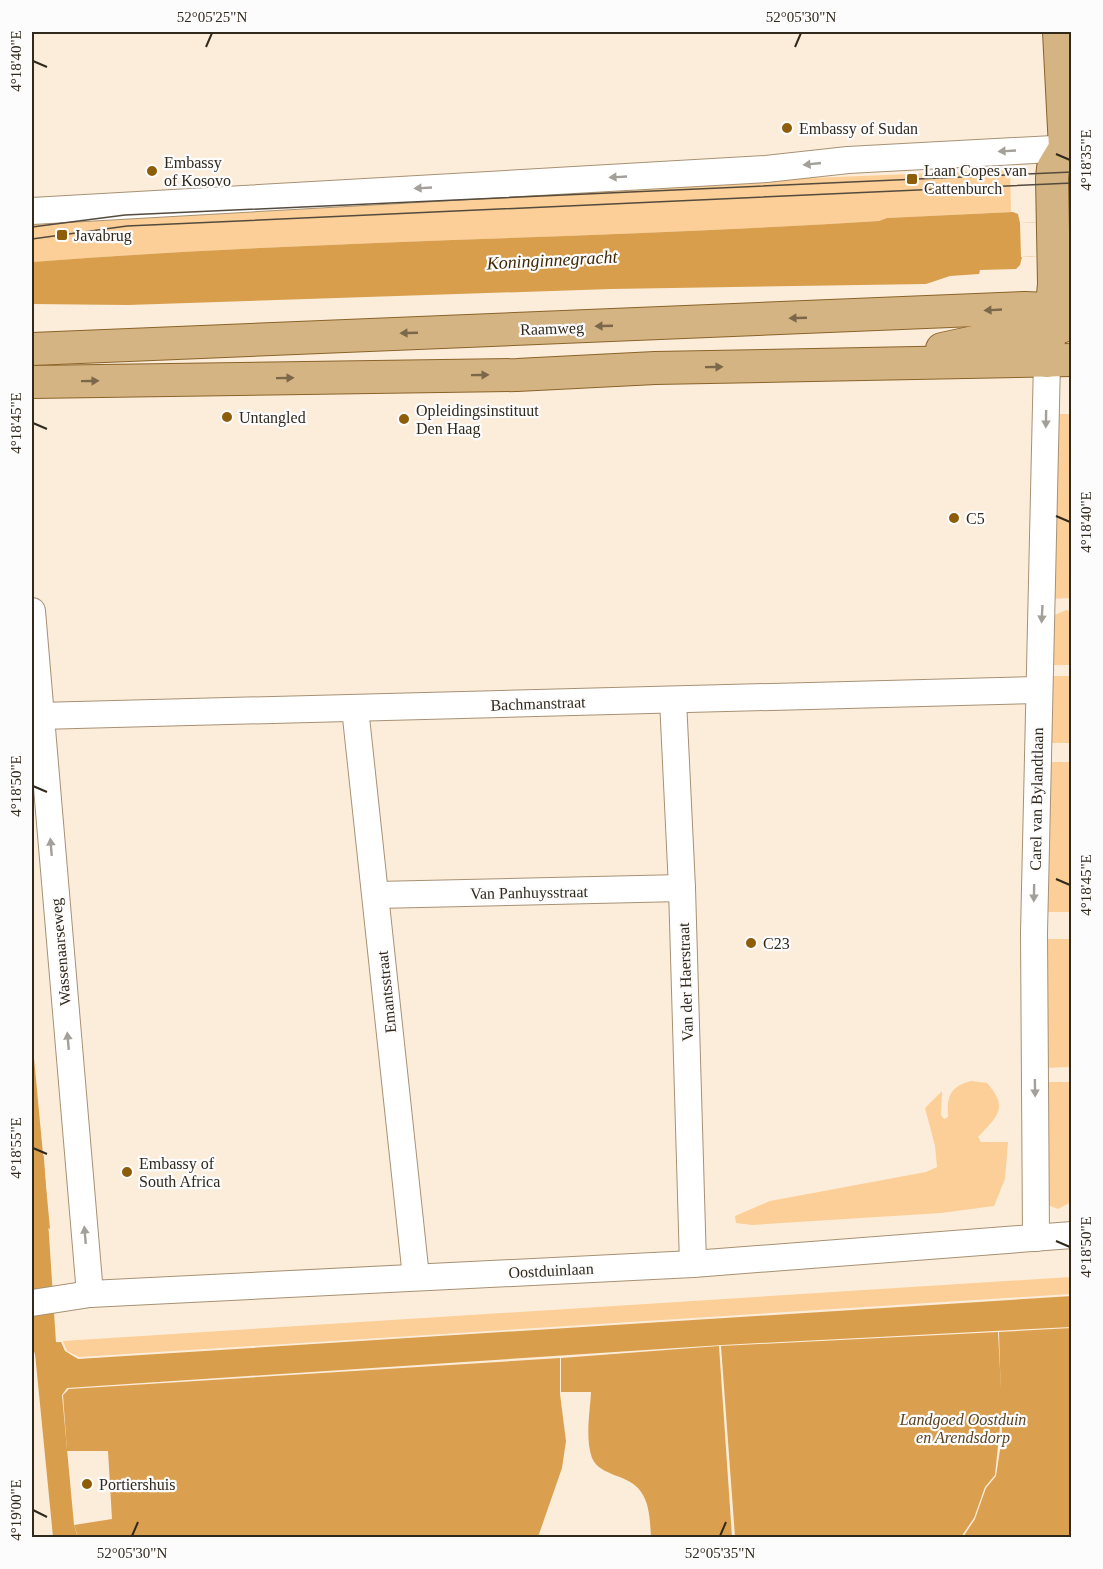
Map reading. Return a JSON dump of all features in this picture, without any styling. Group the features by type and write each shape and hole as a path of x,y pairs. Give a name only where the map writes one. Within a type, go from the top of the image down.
{"main road":[{"path":"32,382 517,375 655,368 873,364 1060,332 1052,255 1053,168 1069,150 1059,32"},
{"name":"Raamweg","path":"32,349 1060,332"}],"street":[{"path":"32,211 766,169 848,160 1069,150"},
{"name":"Carel van Bylandtlaan","path":"1036,1238 1034,933 1038,690 1060,332"},
{"name":"Wassenaarseweg","path":"32,611 39,716 90,1294"},
{"name":"Bachmanstraat","path":"39,716 1038,690"},
{"name":"Van der Haerstraat","path":"673,700 682,888 693,1264"},
{"name":"Emantsstraat","path":"355,708 416,1277"},
{"name":"Van Panhuysstraat","path":"376,895 682,888"},
{"name":"Oostduinlaan","path":"42,1301 90,1294 693,1264 1071,1235"}],"shaded area":[{"path":"1010,170 1011,212 887,218 879,221 773,227 243,249 32,262 32,222 709,182"},
{"path":"1055,414 1071,414 1071,598 1051,599"},
{"path":"1066,610 1071,611 1071,665 1049,665 1050,617"},
{"path":"1049,676 1071,676 1071,743 1047,743"},
{"path":"1047,762 1071,762 1071,912 1044,912"},
{"path":"1044,939 1071,939 1071,1067 1042,1068"},
{"path":"971,1081 987,1083 994,1092 999,1106 995,1118 978,1137 981,1142 1008,1142 1005,1179 994,1206 941,1213 752,1225 736,1223 735,1216 770,1201 926,1172 937,1167 935,1146 925,1108 942,1091 941,1115 944,1119 948,1117 951,1094 958,1086"},
{"path":"1042,1082 1071,1082 1071,1202 1058,1209 1040,1202"},
{"path":"1071,1277 1071,1294 79,1357 67,1351 63,1341"}],"green space":[{"path":"1071,1328 1071,1537 963,1537 975,1519 986,1488 996,1476 1002,1437 999,1332"},
{"name":"Landgoed Oostduin en Arendsdorp","path":"998,1332 1002,1407 995,1475 985,1487 974,1518 961,1537 735,1537 721,1346"},
{"path":"719,1346 732,1537 651,1537 648,1508 641,1492 630,1482 601,1469 592,1458 588,1434 591,1392 561,1392 561,1358"},
{"path":"560,1358 560,1394 566,1441 562,1468 538,1537 78,1537 74,1525 112,1519 108,1451 67,1451 63,1395 69,1389"}],"water":[{"name":"Koninginnegracht","path":"1013,212 1018,214 1020,223 1071,221 1071,254 1022,257 1016,269 980,270 979,274 950,276 926,284 611,289 128,305 32,304 32,262 243,249 773,227 879,221 887,218"},
{"path":"32,1037 50,1229 32,1218"},
{"path":"1072,1296 1071,1327 722,1345 67,1388 62,1395 74,1525 78,1538 53,1537 34,1343 61,1342 65,1351 78,1359"}],"pier":[{"path":"1071,221 1071,254 1021,257 1020,223"}],"waterway":[{"path":"32,1159 44,1343 54,1374"}],"tram line":[{"path":"32,227 125,215 1072,172"},
{"path":"32,239 127,226 1072,183"}],"place":[{"name":"Embassy of Sudan","path":"787,128"},
{"name":"Embassy of Kosovo","path":"152,171"},
{"name":"Laan Copes van Cattenburch","path":"912,179"},
{"name":"Javabrug","path":"62,235"},
{"name":"Untangled","path":"227,417"},
{"name":"Opleidingsinstituut Den Haag","path":"404,419"},
{"name":"C5","path":"954,518"},
{"name":"C23","path":"751,943"},
{"name":"Embassy of South Africa","path":"127,1172"},
{"name":"Portiershuis","path":"87,1484"}]}
